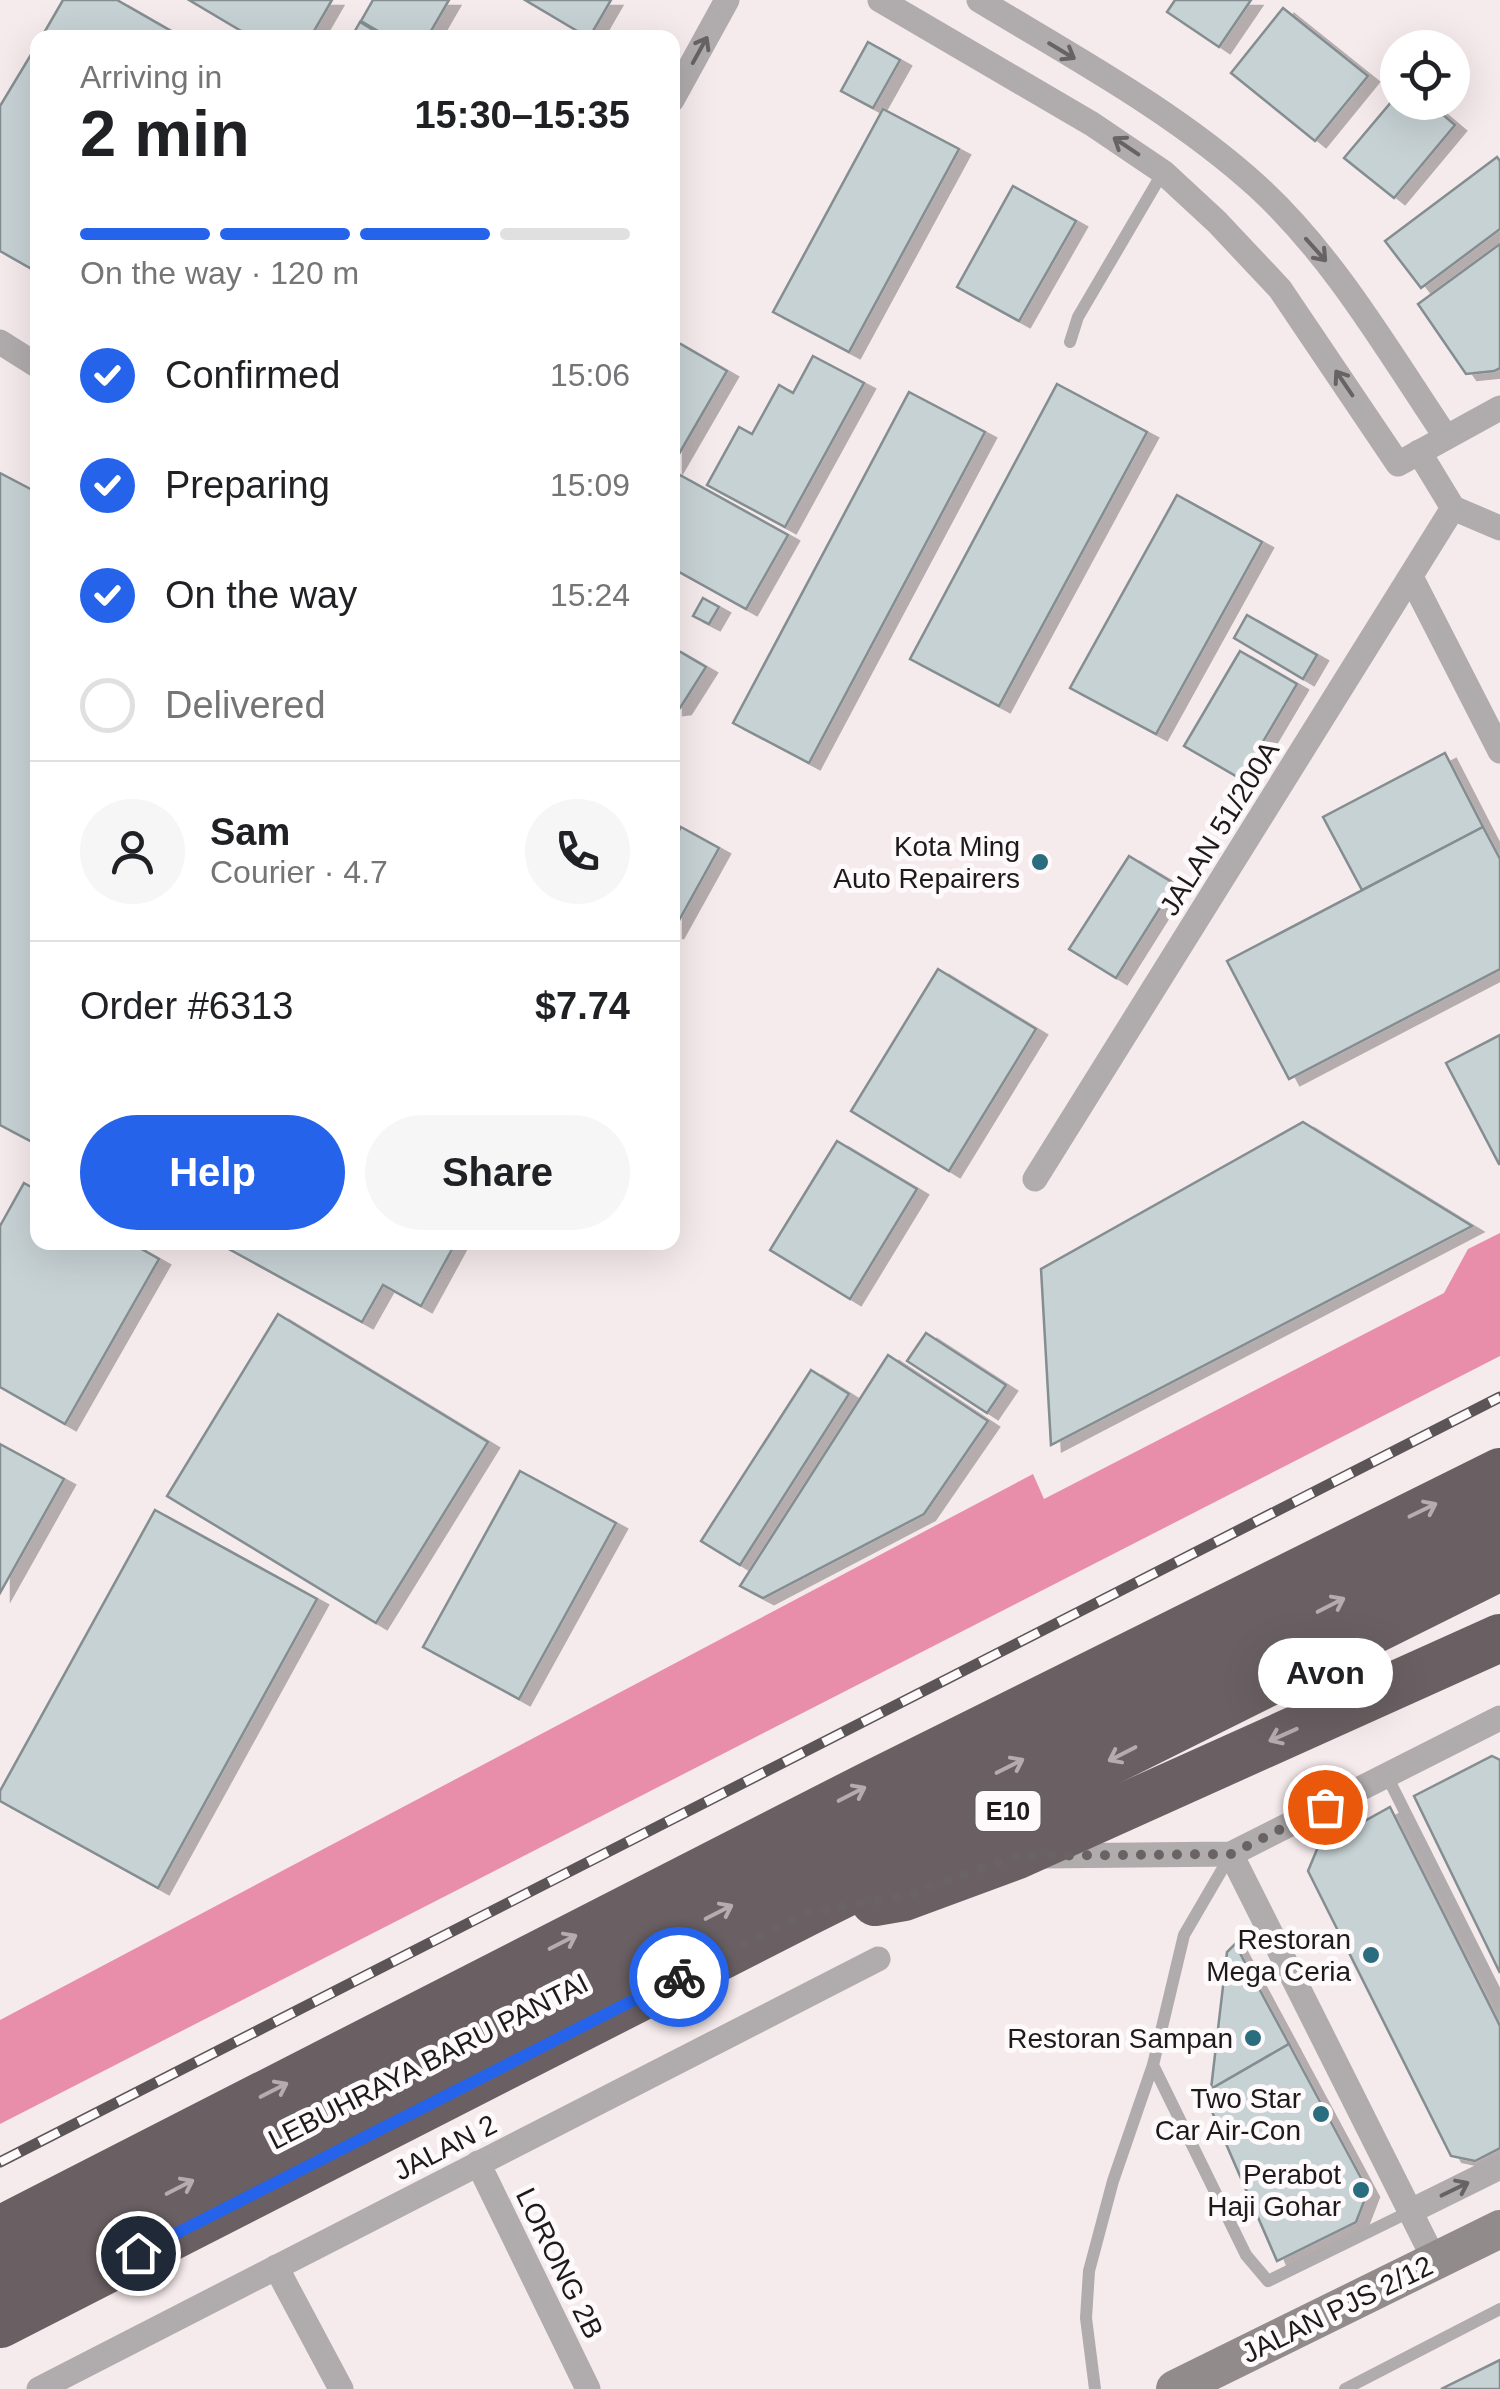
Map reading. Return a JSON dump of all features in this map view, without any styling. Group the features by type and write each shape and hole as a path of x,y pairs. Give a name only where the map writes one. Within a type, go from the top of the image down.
{"highway":[{"path":"0,2230 872,1784 1500,1472"},
{"name":"LEBUHRAYA BARU PANTAI","path":"0,2279 1500,1520"},
{"name":"LEBUHRAYA BARU PANTAI","path":"0,2324 807,1912 1500,1567"},
{"path":"807,1912 904,1897 1015,1856 1500,1638"}],"street":[{"path":"680,86 728,0"},
{"path":"880,0 1092,124 1163,172 1280,289 1409,458 1453,508 1500,528"},
{"path":"979,0 1192,134 1258,188 1325,258 1446,437"},
{"path":"0,342 30,361"},
{"path":"1409,458 1500,408"},
{"name":"JALAN 51/200A","path":"1035,1179 1453,508"},
{"path":"1410,577 1500,751"},
{"path":"1015,1856 1231,1854 1500,1718"},
{"path":"1231,1854 1436,2261"},
{"name":"JALAN 2","path":"39,2389 878,1959"},
{"name":"LORONG 2B","path":"478,2164 588,2389"},
{"path":"1410,2211 1500,2167"},
{"name":"JALAN PJS 2/12","path":"1177,2388 1500,2228"},
{"path":"276,2268 342,2389"}],"lane":[{"path":"1070,342 1078,317 1163,172"},
{"path":"1387,1776 1500,2000"},
{"path":"1095,2389 1086,2318 1089,2271 1113,2181 1153,2066 1184,1935 1231,1854"},
{"path":"1153,2066 1246,2255 1268,2282 1410,2211"},
{"path":"1345,2389 1500,2309"}],"shaded area":[{"path":"1500,1233 1500,1356 0,2124 0,2020 1033,1474 1044,1499 1444,1293 1468,1249"}],"building":[{"path":"63,0 117,0 169,30 46,30"},
{"path":"189,0 332,0 315,30 240,30"},
{"path":"373,0 449,0 432,30 376,30 361,21"},
{"path":"525,0 611,0 594,30 576,30"},
{"path":"1175,0 1251,0 1219,47 1167,12"},
{"path":"1283,8 1368,76 1315,141 1231,73"},
{"path":"360,22 373,30 356,30"},
{"path":"868,42 900,60 873,108 841,91"},
{"path":"30,56 30,268 0,251 0,106"},
{"path":"883,109 959,149 849,352 773,312"},
{"path":"1380,115 1380,120 1449,120 1455,125 1394,198 1344,158"},
{"path":"1497,157 1500,229 1421,288 1385,241"},
{"path":"1013,186 1076,221 1019,321 957,287"},
{"path":"1500,244 1500,368 1466,374 1418,304"},
{"path":"680,344 727,371 680,452"},
{"path":"813,356 864,383 785,527 707,485 739,427 752,434 779,385 793,393"},
{"path":"1057,384 1147,432 999,706 910,659"},
{"path":"909,392 985,432 809,763 733,723"},
{"path":"0,473 30,489 30,1141 0,1125"},
{"path":"680,475 788,535 746,609 680,572"},
{"path":"1177,495 1262,542 1156,734 1070,688"},
{"path":"703,598 719,607 709,624 693,616"},
{"path":"1247,615 1317,655 1303,679 1234,638"},
{"path":"1240,651 1297,684 1241,779 1184,746"},
{"path":"680,652 706,667 680,708"},
{"path":"1445,753 1483,827 1362,890 1323,817"},
{"path":"1483,827 1500,859 1500,969 1289,1079 1227,961"},
{"path":"680,829 719,848 680,919"},
{"path":"1129,856 1175,884 1116,978 1069,949"},
{"path":"938,969 1036,1029 949,1171 851,1111"},
{"path":"1500,1035 1500,1164 1499,1164 1446,1063"},
{"path":"1303,1122 1472,1226 1051,1445 1041,1269"},
{"path":"837,1141 917,1189 850,1299 770,1250"},
{"path":"24,1183 30,1186 30,1250 143,1250 159,1259 65,1424 0,1387 0,1226"},
{"path":"231,1250 452,1250 421,1306 383,1285 362,1322"},
{"path":"278,1314 488,1442 376,1623 167,1496"},
{"path":"926,1333 1006,1385 987,1413 907,1361"},
{"path":"888,1355 988,1421 924,1514 763,1598 740,1586"},
{"path":"811,1370 849,1394 740,1565 701,1541"},
{"path":"0,1444 64,1479 0,1593"},
{"path":"520,1471 616,1523 519,1699 423,1647"},
{"path":"155,1510 317,1599 158,1888 0,1801 0,1791"},
{"path":"1492,1756 1500,1760 1500,1973 1414,1796"},
{"path":"1390,1807 1500,2026 1500,2148 1475,2161 1451,2156 1308,1871 1318,1847"},
{"path":"1235,1944 1289,2044 1211,2089 1227,1952"},
{"path":"1289,2044 1368,2191 1356,2222 1277,2261 1210,2107 1211,2089"},
{"path":"1500,2360 1500,2389 1441,2389"}],"railway":[{"path":"0,2162 1500,1397"}],"way so far":[{"path":"679,1977 807,1912 904,1897 1015,1856 1231,1854 1325,1807"}],"place":[{"name":"Kota Ming Auto Repairers","path":"1040,862"},
{"name":"Avon","path":"1325,1807"},
{"name":"Restoran Mega Ceria","path":"1371,1955"},
{"name":"Restoran Sampan","path":"1253,2038"},
{"name":"Two Star Car Air-Con","path":"1321,2114"},
{"name":"Perabot Haji Gohar","path":"1361,2190"}],"route":[{"path":"138,2253 679,1977"}]}
